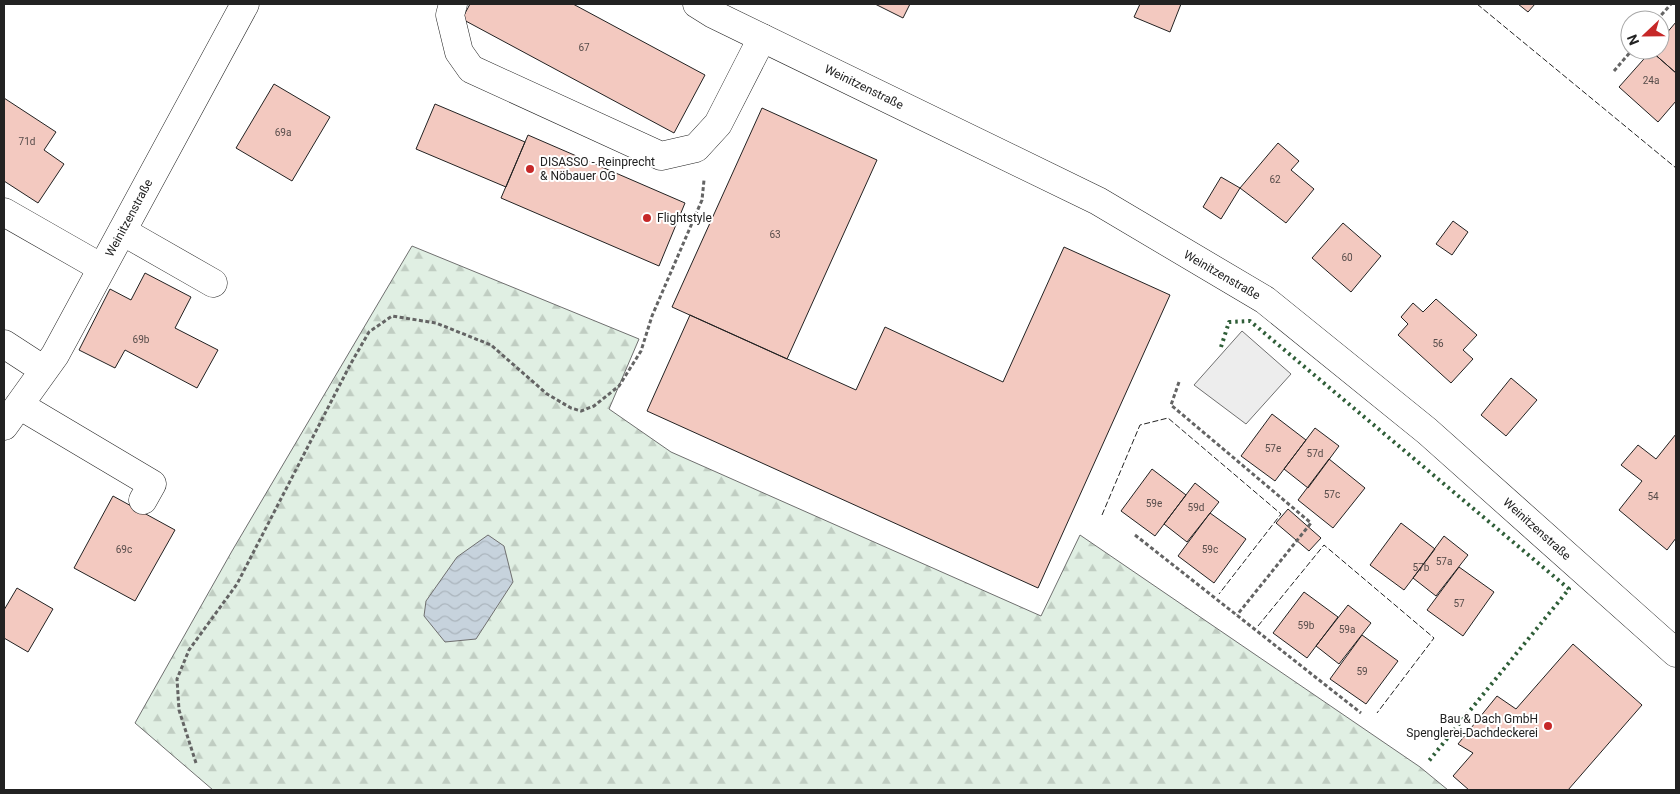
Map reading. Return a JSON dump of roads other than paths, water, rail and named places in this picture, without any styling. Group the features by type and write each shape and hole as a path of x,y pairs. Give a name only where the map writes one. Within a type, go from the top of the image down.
{"main road":[{"name":"Weinitzenstraße","path":"11,416 55,355 245,4"},
{"path":"453,4 450,15 459,52 471,69 661,156 696,148 718,124 762,38"},
{"name":"Weinitzenstraße","path":"697,4 713,14 1098,201 1265,300 1427,431 1676,653"},
{"path":"4,212 102,268"},
{"path":"122,230 213,283"},
{"path":"4,344 44,370"},
{"path":"11,416 152,484 143,500"}],"water":[{"path":"488,535 504,546 513,582 476,639 445,642 424,616 426,601 457,557"}],"place":[{"name":"DISASSO - Reinprecht & Nöbauer OG","path":"530,169"},
{"name":"Flightstyle","path":"647,218"},
{"name":"Bau & Dach GmbH Spenglerei-Dachdeckerei","path":"1548,726"}]}
